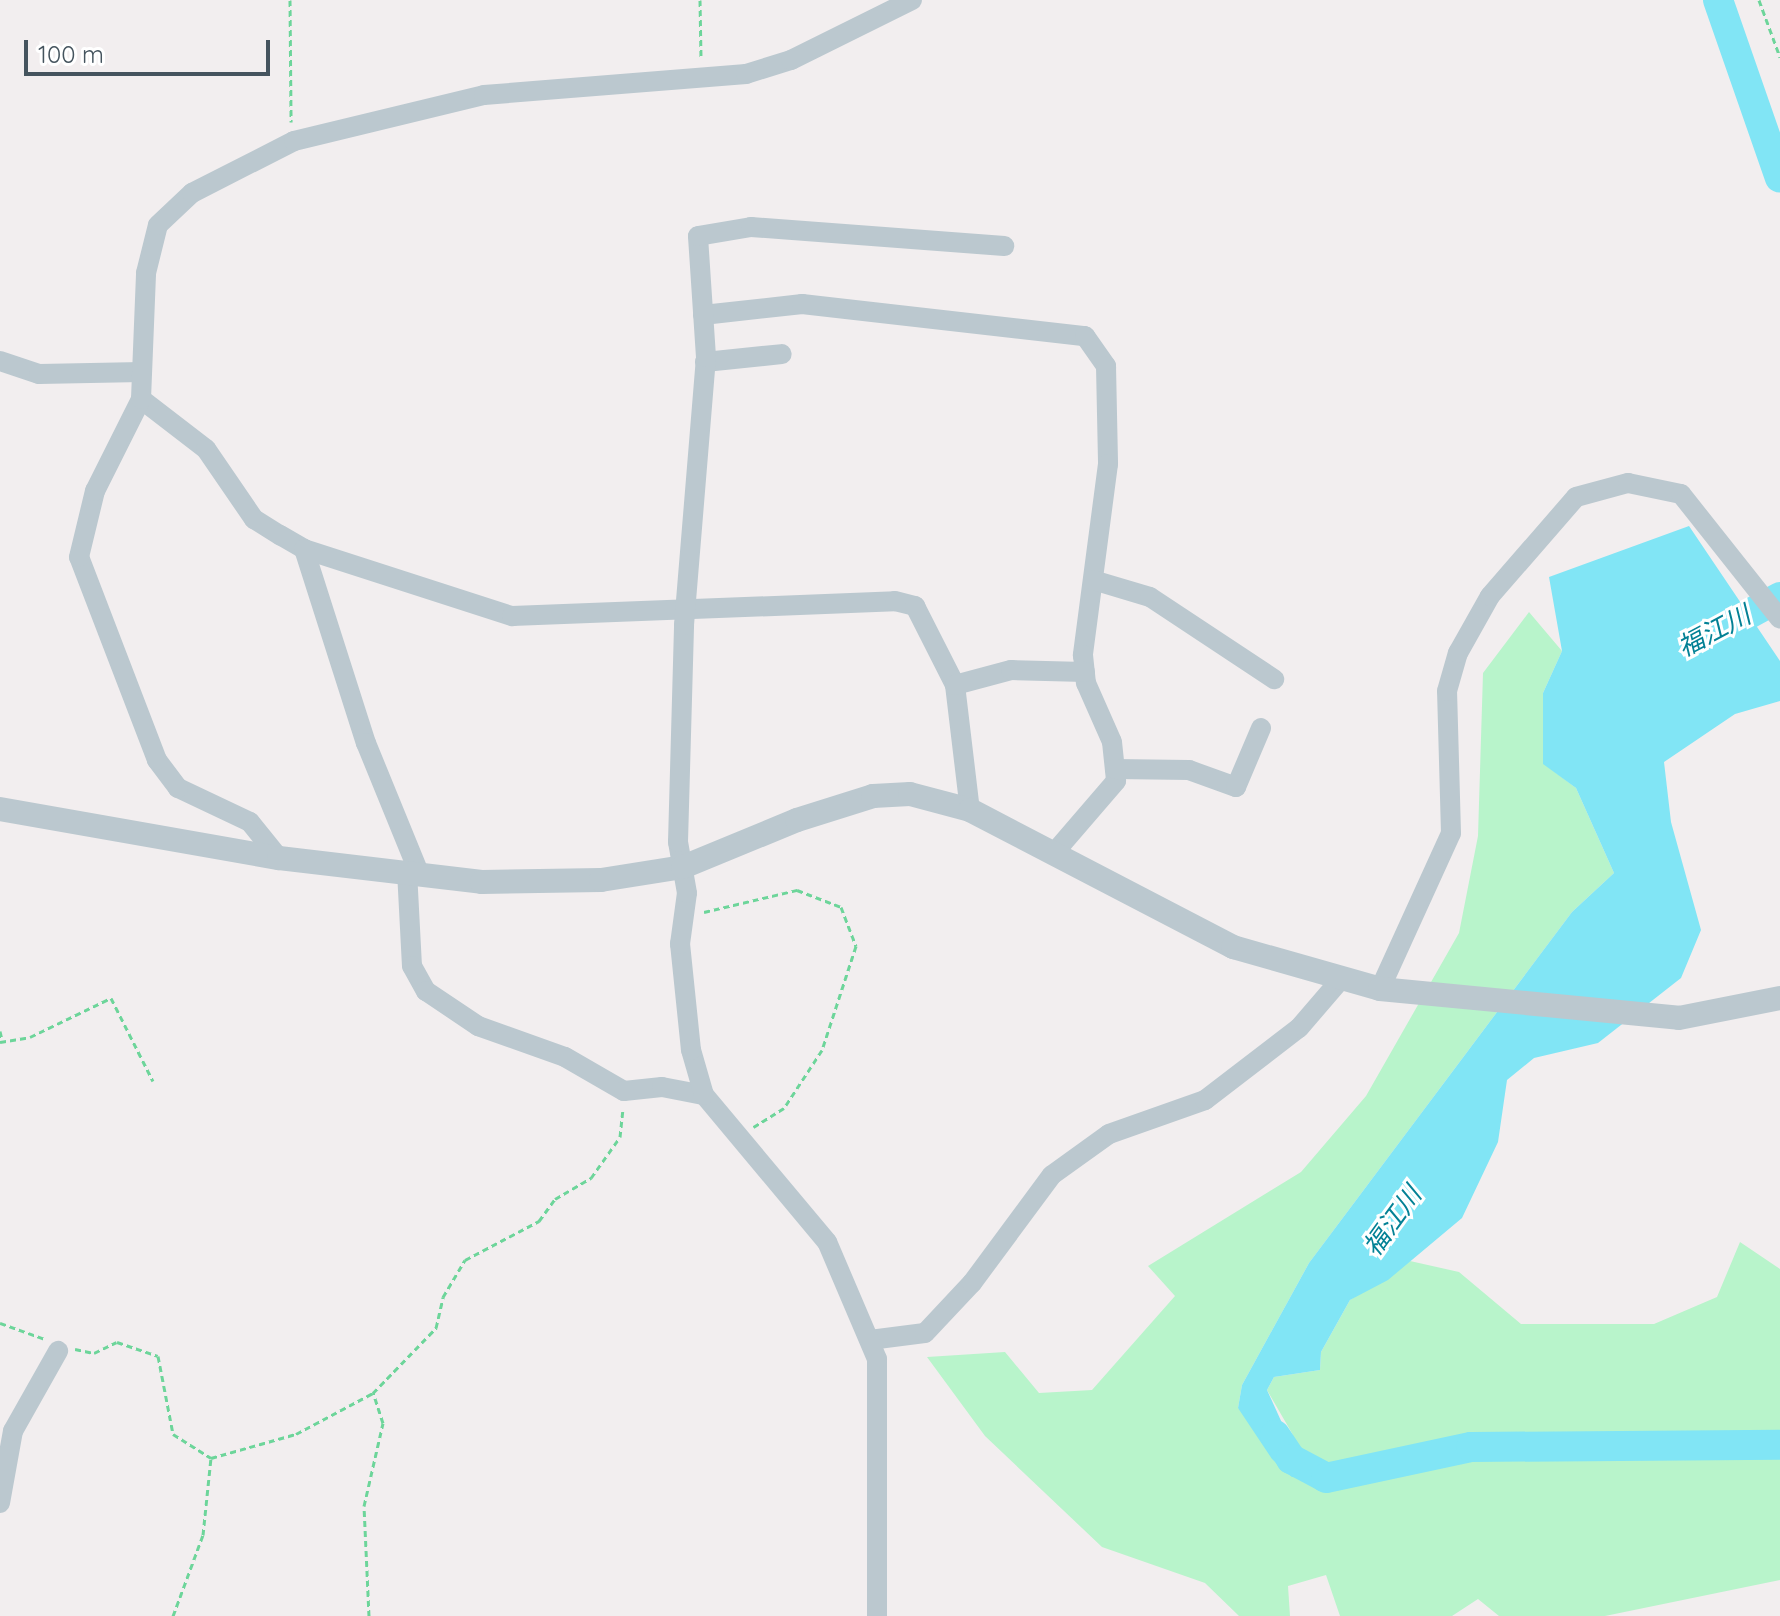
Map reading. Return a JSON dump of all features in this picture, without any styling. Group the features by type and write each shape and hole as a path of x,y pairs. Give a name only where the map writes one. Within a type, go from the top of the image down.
{"street":[{"path":"279,858 250,822 178,788 157,760 88,589 79,557 81,532 141,399 146,273 158,225 192,193 294,141 484,95 701,78 791,60 912,0"},
{"path":"877,1616 877,1359 827,1242 736,1137 704,1095 691,1050 680,944 684,917 683,867 678,842 686,612 705,362 698,236 751,227 1004,246"},
{"path":"703,315 802,304 1085,336 1106,366 1108,464 1085,672 1112,742 1116,781 1054,853"},
{"path":"705,362 782,354"},
{"path":"0,361 39,374 142,372"},
{"path":"141,399 206,449 254,519 304,549 512,616 686,612 895,601 915,606 955,685 970,810"},
{"path":"1380,989 1451,833 1446,736 1458,653 1490,596 1576,497 1628,483 1681,494 1780,619"},
{"path":"304,549 366,743 413,872 412,966 426,991 478,1026 565,1057 624,1091 662,1087 704,1095"},
{"path":"1093,580 1150,597 1274,679"},
{"path":"955,685 1011,670 1085,672"},
{"path":"1115,769 1189,770 1236,787 1261,728"},
{"path":"0,809 279,858 482,882 601,880 683,867 873,796 910,794 970,810 1233,947 1380,989 1679,1018 1772,1001"},
{"path":"870,1340 925,1333 972,1283 1052,1175 1109,1134 1205,1100 1299,1028 1341,979"},
{"path":"0,1503 13,1431 61,1348"}],"path":[{"path":"290,0 294,141"},
{"path":"700,0 701,78"},
{"path":"1759,0 1780,57"},
{"path":"684,917 797,890 841,907 856,946 822,1050 784,1108 736,1137"},
{"path":"0,1031 1,1041 30,1037 111,998 153,1081"},
{"path":"0,1323 61,1348 94,1353 117,1342 158,1356 173,1434 211,1458 296,1434 373,1393 436,1328 443,1297 465,1260 539,1221 555,1199 591,1178 620,1137 624,1091"},
{"path":"369,1616 364,1506 383,1423 373,1393"},
{"path":"173,1616 203,1535 211,1458"}],"green space":[{"path":"1529,612 1562,651 1543,693 1543,763 1576,788 1614,873 1572,912 1309,1263 1242,1385 1238,1408 1293,1435 1267,1390 1274,1377 1320,1370 1321,1352 1350,1300 1410,1261 1459,1272 1521,1324 1654,1324 1717,1297 1740,1242 1780,1269 1780,1580 1605,1616 1499,1616 1478,1599 1452,1616 1340,1616 1326,1575 1288,1586 1290,1616 1239,1616 1205,1583 1102,1547 985,1436 927,1357 1005,1352 1039,1393 1092,1390 1175,1296 1148,1266 1301,1172 1366,1096 1459,933 1478,836 1483,673"}],"water":[{"path":"1689,526 1780,661 1780,701 1735,714 1664,762 1671,822 1701,930 1681,978 1598,1043 1534,1058 1507,1080 1498,1142 1462,1218 1388,1280 1350,1300 1321,1352 1320,1370 1274,1377 1267,1390 1306,1476 1292,1477 1272,1459 1238,1408 1242,1385 1309,1263 1572,912 1614,873 1576,788 1543,764 1543,693 1562,651 1549,577"}],"waterway":[{"name":"福江川","path":"1718,0 1780,178"},
{"name":"福江川","path":"1714,633 1780,597"},
{"name":"福江川","path":"1275,1435 1291,1459 1326,1478 1471,1447 1780,1445"}]}
